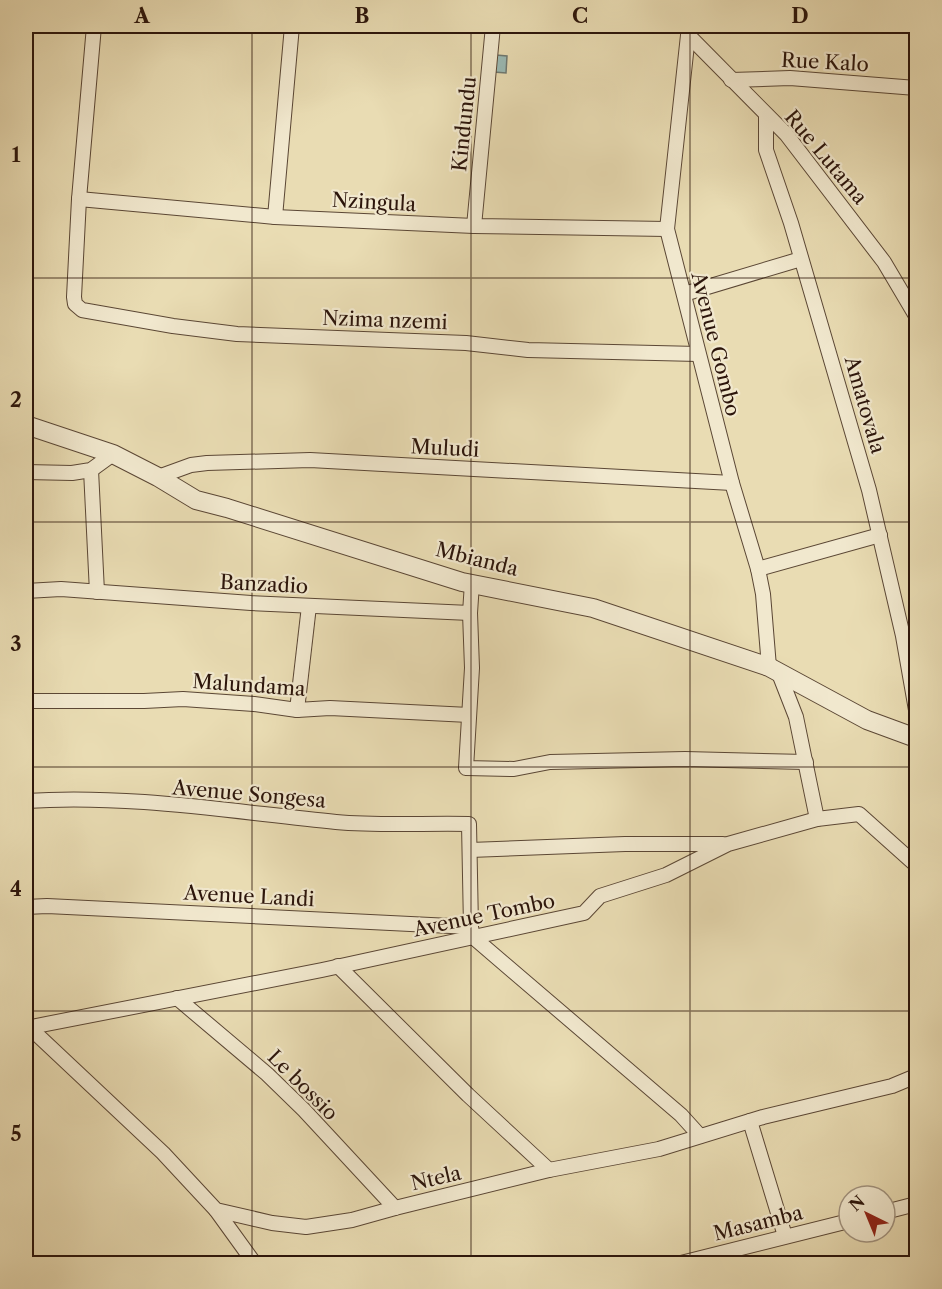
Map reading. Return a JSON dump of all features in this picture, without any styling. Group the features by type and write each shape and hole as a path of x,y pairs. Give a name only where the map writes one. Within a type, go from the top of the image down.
{"street":[{"path":"79,200 94,26"},
{"path":"274,217 292,26"},
{"name":"Kindundu","path":"474,225 493,26"},
{"name":"Rue Lutama","path":"689,31 731,80 786,134 884,262 916,316"},
{"name":"Avenue Gombo","path":"689,31 668,229 732,483 758,569 773,669 796,717 817,819"},
{"name":"Rue Kalo","path":"731,80 790,78 916,88"},
{"name":"Amatovala","path":"766,116 766,150 801,259 910,634 916,710"},
{"name":"Nzingula","path":"79,200 274,217 474,225 668,229"},
{"name":"Nzima nzemi","path":"79,200 75,304 82,310 173,326 237,334 466,343 528,350 698,354"},
{"path":"684,294 801,259"},
{"name":"Mbianda","path":"26,425 113,454 196,500 472,584 593,608 773,669 867,720 916,738"},
{"path":"26,472 72,473 91,470 113,454"},
{"name":"Muludi","path":"158,477 191,465 207,463 310,460 732,483"},
{"path":"91,470 97,592"},
{"path":"758,569 880,535"},
{"path":"472,584 470,613 472,668 466,768 514,769 550,762 685,759 806,762"},
{"name":"Banzadio","path":"26,591 61,589 309,606 470,613"},
{"path":"297,710 309,606"},
{"name":"Malundama","path":"26,701 183,699 254,704 297,710 330,708 469,715"},
{"name":"Avenue Songesa","path":"26,801 78,799 172,805 340,822 469,824 470,850"},
{"name":"Avenue Tombo","path":"28,1027 338,966 472,932 584,913 600,896 666,875 728,844 817,819 860,814 916,865"},
{"path":"700,1136 681,1115 472,932 470,850 625,844 728,844"},
{"name":"Avenue Landi","path":"26,907 47,906 472,932"},
{"path":"338,966 468,1095 549,1170"},
{"name":"Le bossio","path":"177,998 252,1061 304,1110 395,1208"},
{"path":"28,1027 163,1153 216,1210 255,1263"},
{"name":"Ntela","path":"216,1210 272,1223 306,1227 352,1220 549,1170 659,1149 750,1121 892,1086 916,1076"},
{"path":"750,1121 786,1236"},
{"path":"897,1209 916,1205"},
{"name":"Masamba","path":"677,1263 837,1224"}],"water":[{"path":"496,55 507,56 506,73 494,72"}]}
